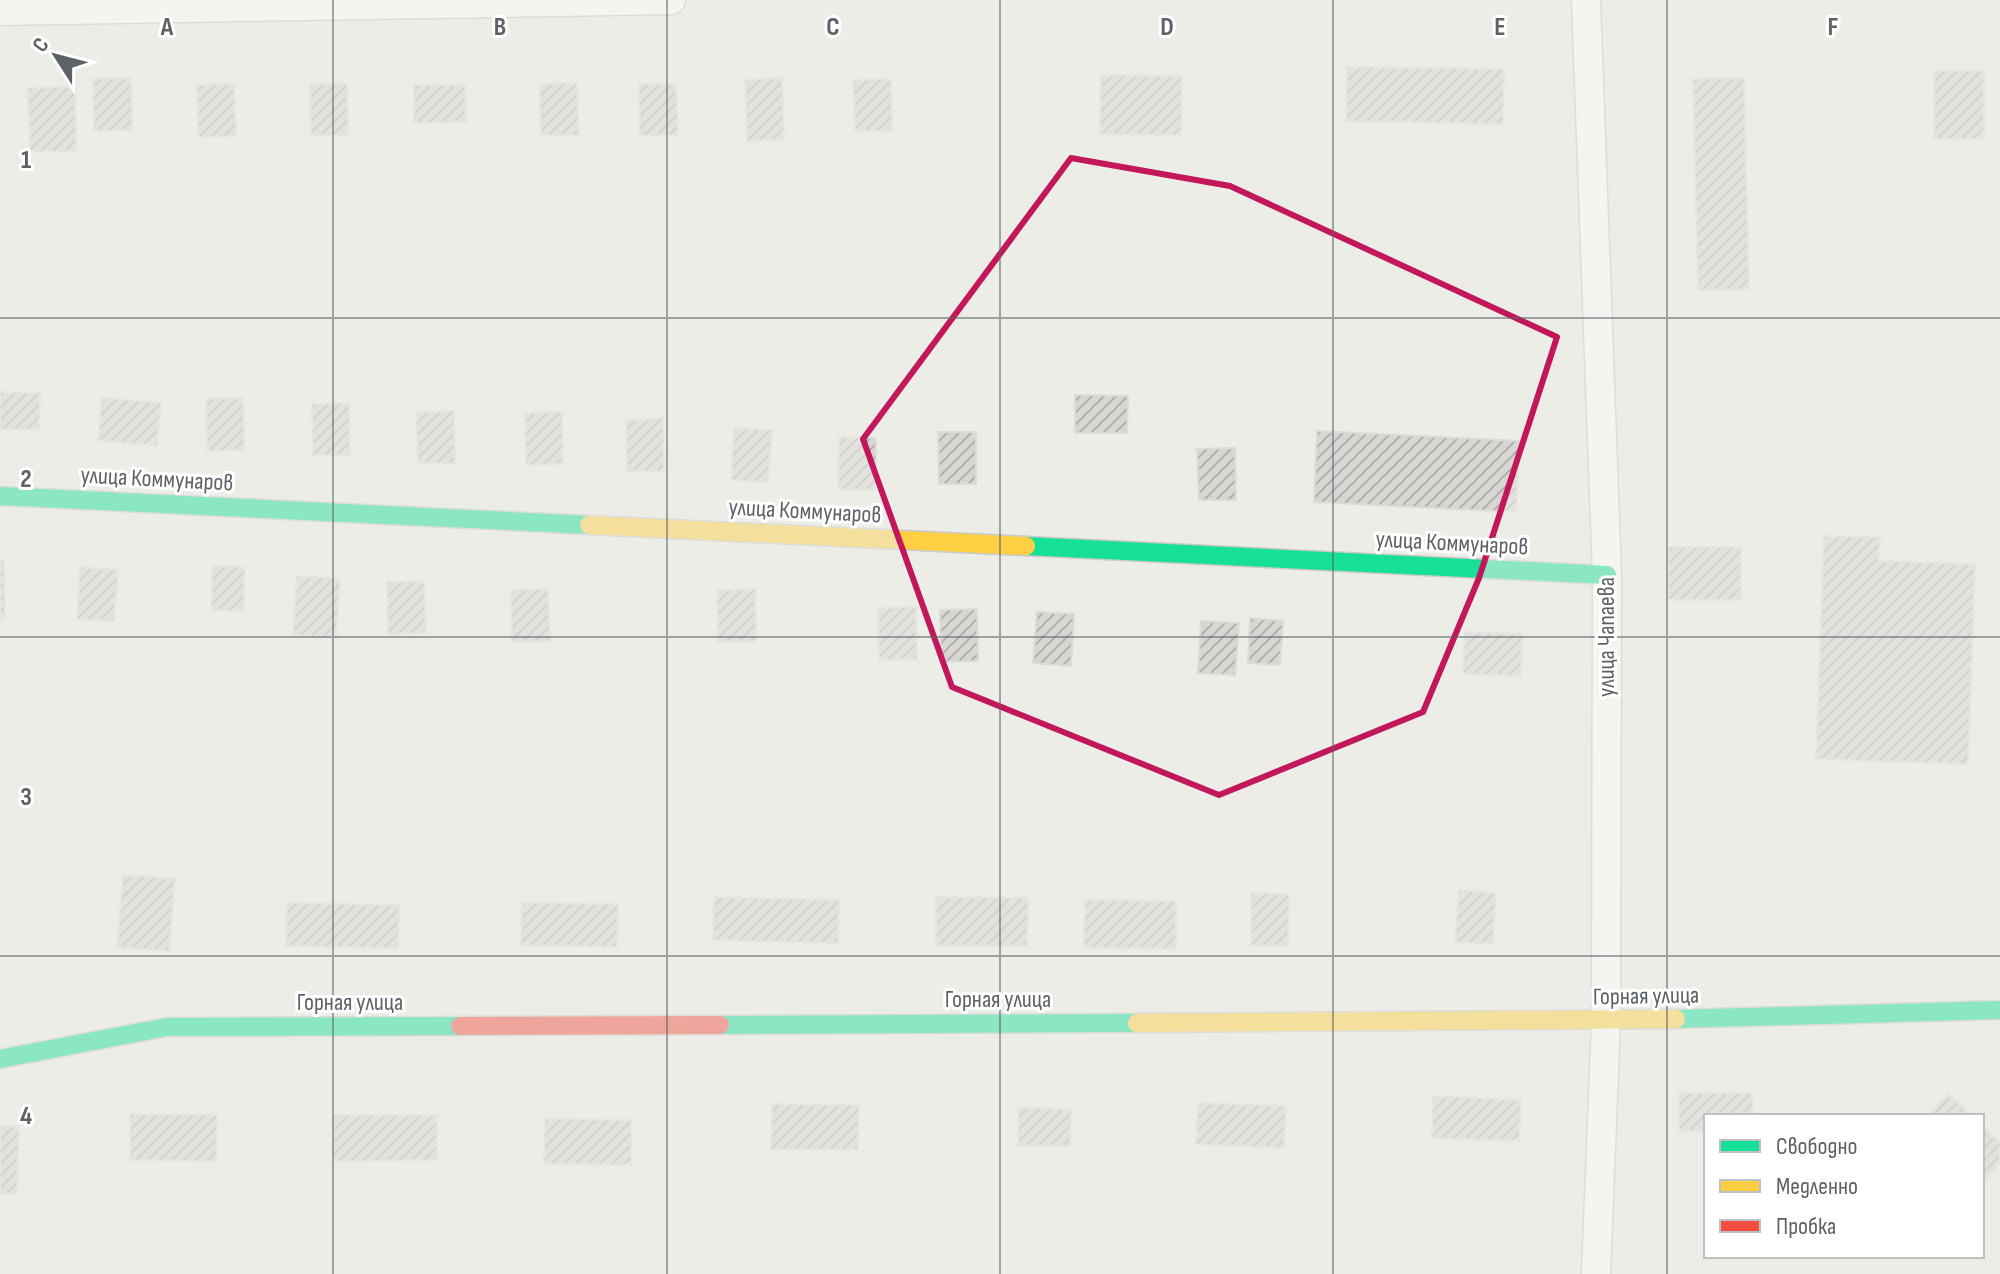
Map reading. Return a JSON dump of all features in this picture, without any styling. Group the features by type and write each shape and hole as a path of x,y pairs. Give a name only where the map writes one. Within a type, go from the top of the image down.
{"street":[{"path":"0,11 671,0"},
{"name":"улица Чапаева","path":"1586,0 1607,575 1606,1021 1596,1274"},
{"name":"улица Коммунаров","path":"0,496 1607,575"},
{"name":"Горная улица","path":"0,1059 167,1027 1606,1021 2000,1010"}],"highlighted area":[{"path":"1071,158 1230,186 1557,337 1479,578 1423,712 1219,795 952,687 863,439"}],"building":[{"path":"1347,67 1504,69 1503,124 1346,121"},
{"path":"1934,71 1984,71 1984,139 1934,139"},
{"path":"1101,75 1182,76 1181,135 1100,134"},
{"path":"131,78 132,130 94,131 93,79"},
{"path":"782,78 784,140 747,141 745,80"},
{"path":"1744,78 1749,289 1698,290 1693,79"},
{"path":"891,79 892,131 855,131 853,80"},
{"path":"347,83 348,135 311,135 310,84"},
{"path":"577,83 579,135 541,135 540,84"},
{"path":"234,84 236,136 198,137 197,85"},
{"path":"639,84 676,84 678,135 640,136"},
{"path":"414,85 465,85 466,122 414,123"},
{"path":"75,87 76,151 30,152 28,88"},
{"path":"0,392 40,393 39,430 0,429"},
{"path":"1075,395 1128,396 1127,433 1075,433"},
{"path":"102,398 161,403 157,446 98,440"},
{"path":"243,398 244,450 207,451 206,399"},
{"path":"349,403 350,455 313,455 312,404"},
{"path":"454,411 455,463 418,463 416,412"},
{"path":"562,412 563,464 526,465 525,413"},
{"path":"663,418 664,471 627,471 626,420"},
{"path":"734,428 772,430 768,482 731,480"},
{"path":"1317,431 1520,441 1516,512 1314,502"},
{"path":"938,432 976,432 976,484 939,484"},
{"path":"839,437 876,438 875,490 838,489"},
{"path":"1235,448 1236,500 1199,500 1197,449"},
{"path":"1824,536 1880,537 1878,561 1975,564 1968,764 1816,759"},
{"path":"1668,547 1741,547 1741,600 1668,600"},
{"path":"0,560 4,560 5,618 0,618"},
{"path":"213,566 245,567 243,611 211,610"},
{"path":"80,567 118,570 114,621 77,619"},
{"path":"297,576 340,579 336,638 293,635"},
{"path":"424,581 426,633 388,634 387,582"},
{"path":"548,589 550,641 512,642 511,590"},
{"path":"755,589 756,641 718,642 717,590"},
{"path":"916,607 917,659 879,660 878,608"},
{"path":"977,609 978,661 941,662 940,610"},
{"path":"1037,612 1074,614 1071,666 1033,663"},
{"path":"1250,618 1283,621 1280,665 1248,663"},
{"path":"1201,621 1239,623 1235,675 1198,673"},
{"path":"1465,632 1522,634 1521,676 1463,674"},
{"path":"123,875 175,879 169,951 117,947"},
{"path":"1459,890 1496,893 1493,944 1455,942"},
{"path":"1251,893 1289,894 1288,946 1251,945"},
{"path":"714,897 839,900 838,943 713,940"},
{"path":"936,897 1028,898 1027,946 936,945"},
{"path":"1085,900 1176,901 1176,949 1084,948"},
{"path":"287,903 399,905 398,948 286,946"},
{"path":"522,903 618,904 617,947 521,945"},
{"path":"1679,1093 1752,1093 1753,1114 1704,1114 1704,1131 1679,1131"},
{"path":"1948,1094 1970,1114 1929,1114"},
{"path":"1433,1096 1521,1100 1519,1141 1432,1138"},
{"path":"1198,1103 1286,1106 1284,1148 1196,1144"},
{"path":"772,1104 859,1105 858,1150 771,1149"},
{"path":"1018,1108 1071,1109 1070,1146 1018,1146"},
{"path":"130,1114 217,1115 216,1161 130,1160"},
{"path":"334,1115 437,1115 437,1160 333,1161"},
{"path":"545,1119 631,1120 631,1165 544,1164"},
{"path":"0,1126 19,1126 17,1194 0,1193"},
{"path":"1984,1128 2000,1143 2000,1163 1984,1181"}],"traffic: fast":[{"path":"0,496 589,525"},
{"path":"1026,546 1607,575"},
{"path":"1676,1019 2000,1010"},
{"path":"720,1025 1137,1023"},
{"path":"0,1059 167,1027 460,1026"}],"traffic: slow":[{"path":"589,525 1026,546"},
{"path":"1137,1023 1676,1019"}],"traffic: jam":[{"path":"460,1026 720,1025"}]}
